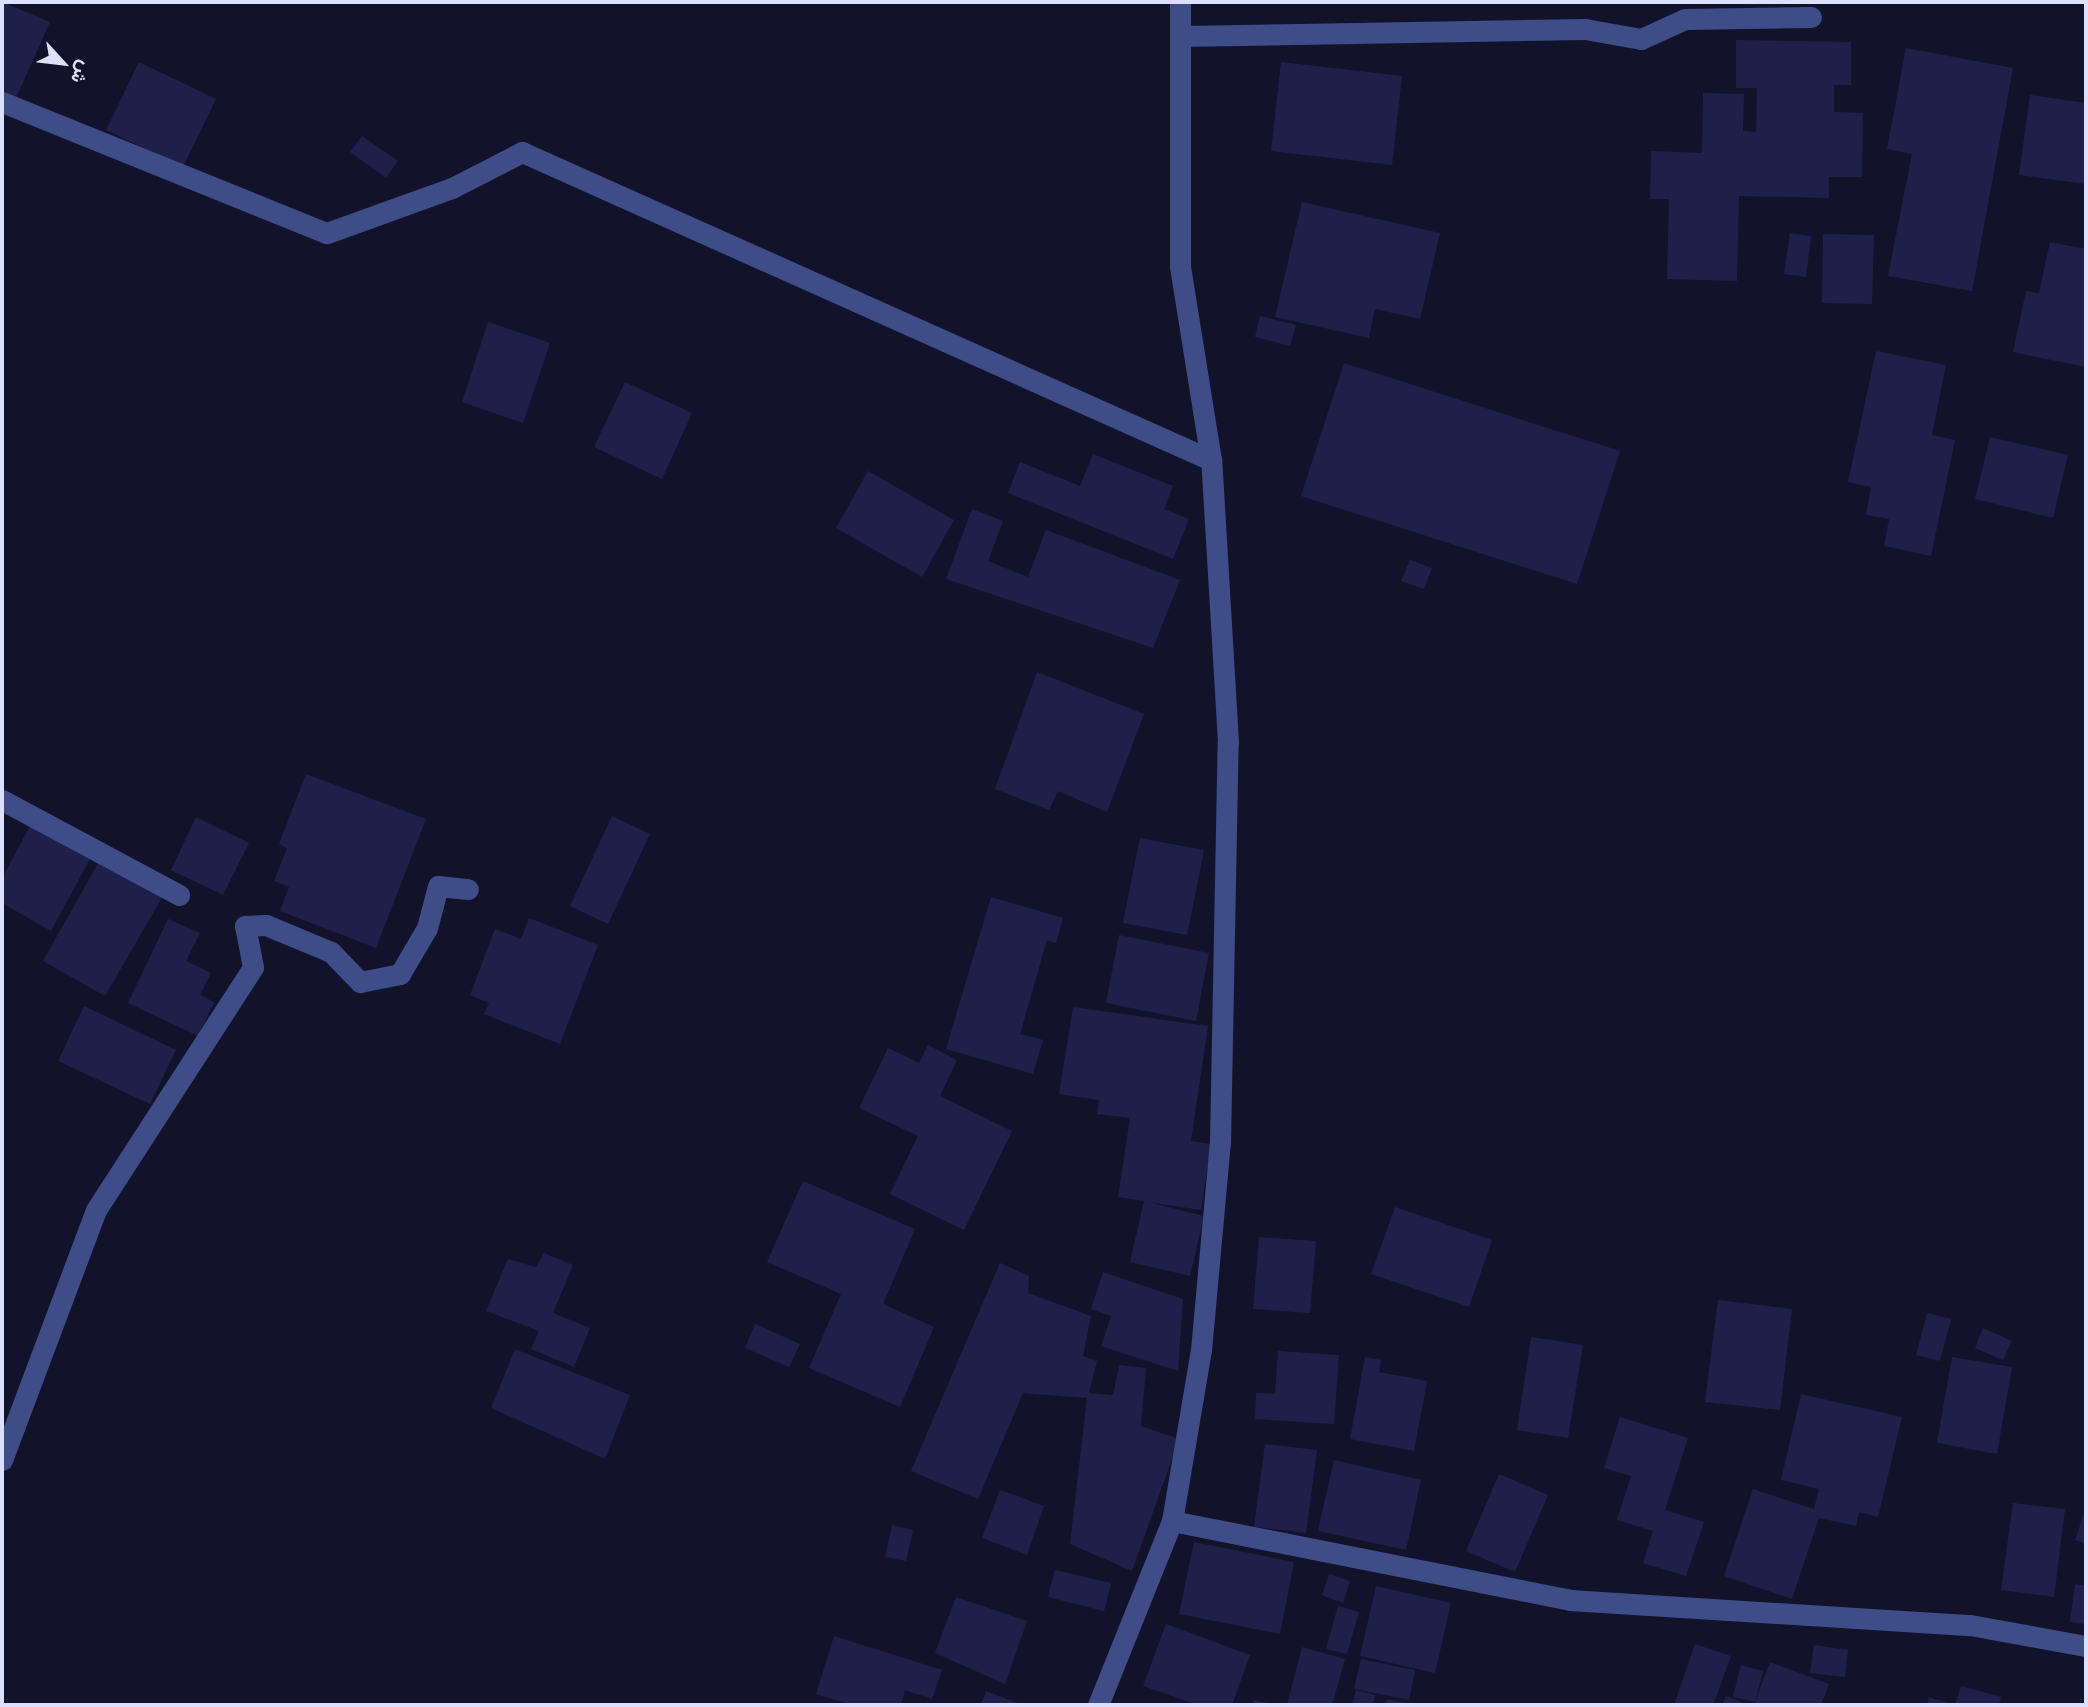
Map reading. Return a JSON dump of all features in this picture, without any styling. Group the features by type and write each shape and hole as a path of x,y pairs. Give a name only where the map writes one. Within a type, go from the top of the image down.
{"street":[{"path":"1098,1705 1172,1521 1201,1350 1220,1142 1228,742 1211,460 1180,266 1180,2"},
{"path":"1180,36 1585,29 1641,39 1685,19 1811,17"},
{"path":"2,102 327,233 452,188 522,152 1211,460"},
{"path":"2,800 179,895"},
{"path":"2,1460 96,1210 253,967 245,926 266,925 331,952 360,982 400,974 427,928 438,886 468,889"},
{"path":"1172,1521 1570,1600 1970,1625 2086,1646"}],"building":[{"path":"2,2 50,22 16,98 2,92"},
{"path":"1736,40 1851,42 1851,85 1834,85 1834,112 1863,113 1862,177 1829,177 1829,198 1739,196 1737,281 1667,279 1669,199 1650,199 1651,151 1702,153 1703,93 1744,94 1743,131 1756,132 1757,88 1736,88"},
{"path":"1906,48 2013,68 1972,291 1888,276 1912,154 1887,149"},
{"path":"139,62 216,99 183,167 106,130"},
{"path":"1281,62 1402,76 1392,165 1271,151"},
{"path":"2030,95 2086,103 2086,184 2019,175"},
{"path":"362,136 398,161 386,178 350,152"},
{"path":"1302,202 1440,233 1420,319 1375,309 1369,338 1275,317"},
{"path":"1790,233 1811,236 1806,277 1784,274"},
{"path":"1823,234 1874,235 1872,304 1822,303"},
{"path":"2050,242 2086,249 2086,367 2013,352 2026,291 2039,293"},
{"path":"1260,316 1296,325 1290,346 1255,337"},
{"path":"488,322 550,343 523,423 462,402"},
{"path":"1876,351 1946,365 1932,435 1955,440 1931,556 1884,546 1889,519 1866,515 1871,487 1848,482"},
{"path":"1344,363 1620,451 1577,584 1301,496"},
{"path":"625,382 692,413 662,479 594,447"},
{"path":"1990,437 2068,455 2053,518 1975,499"},
{"path":"1093,454 1173,486 1164,509 1189,519 1173,559 1008,493 1020,462 1080,486"},
{"path":"868,471 954,520 922,577 836,528"},
{"path":"972,509 1003,521 988,561 1028,577 1046,530 1180,580 1153,648 946,579"},
{"path":"1410,560 1432,568 1424,589 1401,581"},
{"path":"1037,672 1144,714 1107,812 1058,791 1049,810 995,789"},
{"path":"306,774 426,819 376,948 280,911 289,887 274,881 287,848 279,844"},
{"path":"612,816 650,834 608,924 570,906"},
{"path":"196,817 249,843 223,895 171,870"},
{"path":"30,826 90,859 51,931 2,903 2,878"},
{"path":"1140,838 1204,850 1187,935 1123,923"},
{"path":"101,858 164,894 105,996 43,961"},
{"path":"991,897 1063,918 1056,943 1047,940 1020,1034 1043,1040 1033,1074 946,1049"},
{"path":"529,918 598,945 560,1044 484,1014 489,1003 470,995 495,929 521,939"},
{"path":"168,919 200,933 186,961 211,973 200,995 214,1002 198,1036 128,1003"},
{"path":"1119,935 1209,953 1196,1021 1106,1003"},
{"path":"84,1006 176,1050 150,1104 58,1061"},
{"path":"1073,1007 1208,1026 1191,1141 1211,1144 1201,1210 1148,1202 1204,1216 1190,1276 1130,1262 1144,1201 1118,1197 1130,1118 1097,1114 1099,1100 1059,1094"},
{"path":"928,1045 957,1060 940,1096 1012,1131 964,1230 890,1194 918,1136 859,1108 888,1048 919,1063"},
{"path":"803,1181 915,1229 883,1304 934,1327 900,1407 809,1368 841,1294 767,1262"},
{"path":"1395,1207 1492,1240 1469,1307 1371,1274"},
{"path":"1259,1237 1316,1241 1310,1313 1253,1309"},
{"path":"544,1253 573,1265 553,1313 590,1328 574,1367 531,1349 539,1331 486,1311 508,1259 536,1267"},
{"path":"1000,1263 1029,1276 1028,1293 1091,1316 1083,1356 1097,1361 1089,1393 1113,1395 1119,1365 1146,1368 1141,1426 1179,1439 1132,1571 1070,1544 1087,1398 1023,1393 978,1499 911,1471"},
{"path":"1103,1272 1183,1299 1178,1371 1101,1346 1111,1316 1091,1309"},
{"path":"1718,1300 1792,1309 1780,1410 1705,1402"},
{"path":"1927,1313 1951,1319 1940,1361 1916,1355"},
{"path":"755,1324 800,1344 789,1367 745,1348"},
{"path":"1983,1328 2012,1341 2003,1360 1975,1348"},
{"path":"1531,1337 1583,1345 1568,1438 1517,1430"},
{"path":"515,1349 630,1395 605,1459 491,1408"},
{"path":"1278,1351 1339,1355 1334,1424 1255,1419 1256,1393 1275,1394"},
{"path":"1365,1357 1381,1360 1379,1372 1427,1381 1414,1451 1350,1439"},
{"path":"1952,1357 2012,1367 1997,1454 1937,1443"},
{"path":"1801,1394 1902,1417 1878,1517 1859,1512 1856,1526 1819,1518 1792,1599 1724,1576 1753,1489 1814,1509 1819,1489 1781,1480"},
{"path":"1620,1417 1688,1438 1665,1510 1704,1522 1686,1576 1643,1563 1653,1531 1617,1520 1631,1476 1604,1468"},
{"path":"1265,1444 1317,1450 1306,1533 1254,1527"},
{"path":"1334,1460 1421,1480 1406,1550 1318,1531"},
{"path":"1499,1474 1548,1495 1515,1572 1466,1551"},
{"path":"1000,1490 1044,1506 1027,1555 982,1538"},
{"path":"2013,1503 2065,1509 2054,1597 2001,1590"},
{"path":"2086,1508 2086,1544 2075,1540"},
{"path":"892,1525 913,1530 906,1561 885,1557"},
{"path":"1194,1542 1294,1562 1280,1634 1179,1614"},
{"path":"1055,1570 1111,1583 1104,1611 1048,1597"},
{"path":"1329,1574 1350,1581 1343,1603 1322,1595"},
{"path":"2075,1584 2086,1586 2086,1624 2070,1622"},
{"path":"1376,1586 1451,1603 1435,1673 1360,1656"},
{"path":"956,1597 1027,1621 1005,1684 935,1653"},
{"path":"1338,1606 1359,1612 1347,1654 1326,1649"},
{"path":"1166,1624 1250,1655 1232,1705 1198,1705 1143,1686"},
{"path":"834,1636 942,1670 932,1699 905,1690 901,1705 852,1705 816,1694"},
{"path":"1695,1644 1731,1656 1713,1705 1674,1705"},
{"path":"1814,1645 1848,1650 1845,1677 1810,1673"},
{"path":"1302,1647 1345,1659 1332,1705 1287,1705"},
{"path":"1361,1659 1415,1670 1409,1700 1354,1689"},
{"path":"1770,1662 1829,1684 1821,1705 1754,1705"},
{"path":"1741,1665 1763,1671 1755,1702 1733,1697"},
{"path":"1961,1686 2001,1697 1999,1705 1955,1705"},
{"path":"1356,1690 1375,1695 1373,1705 1352,1705"},
{"path":"986,1691 1023,1705 981,1705"},
{"path":"1726,1696 1749,1705 1722,1705"},
{"path":"1929,1697 1955,1705 1927,1705"},
{"path":"1387,1699 1406,1703 1385,1705"},
{"path":"1254,1700 1272,1704 1272,1705 1253,1705"}]}
